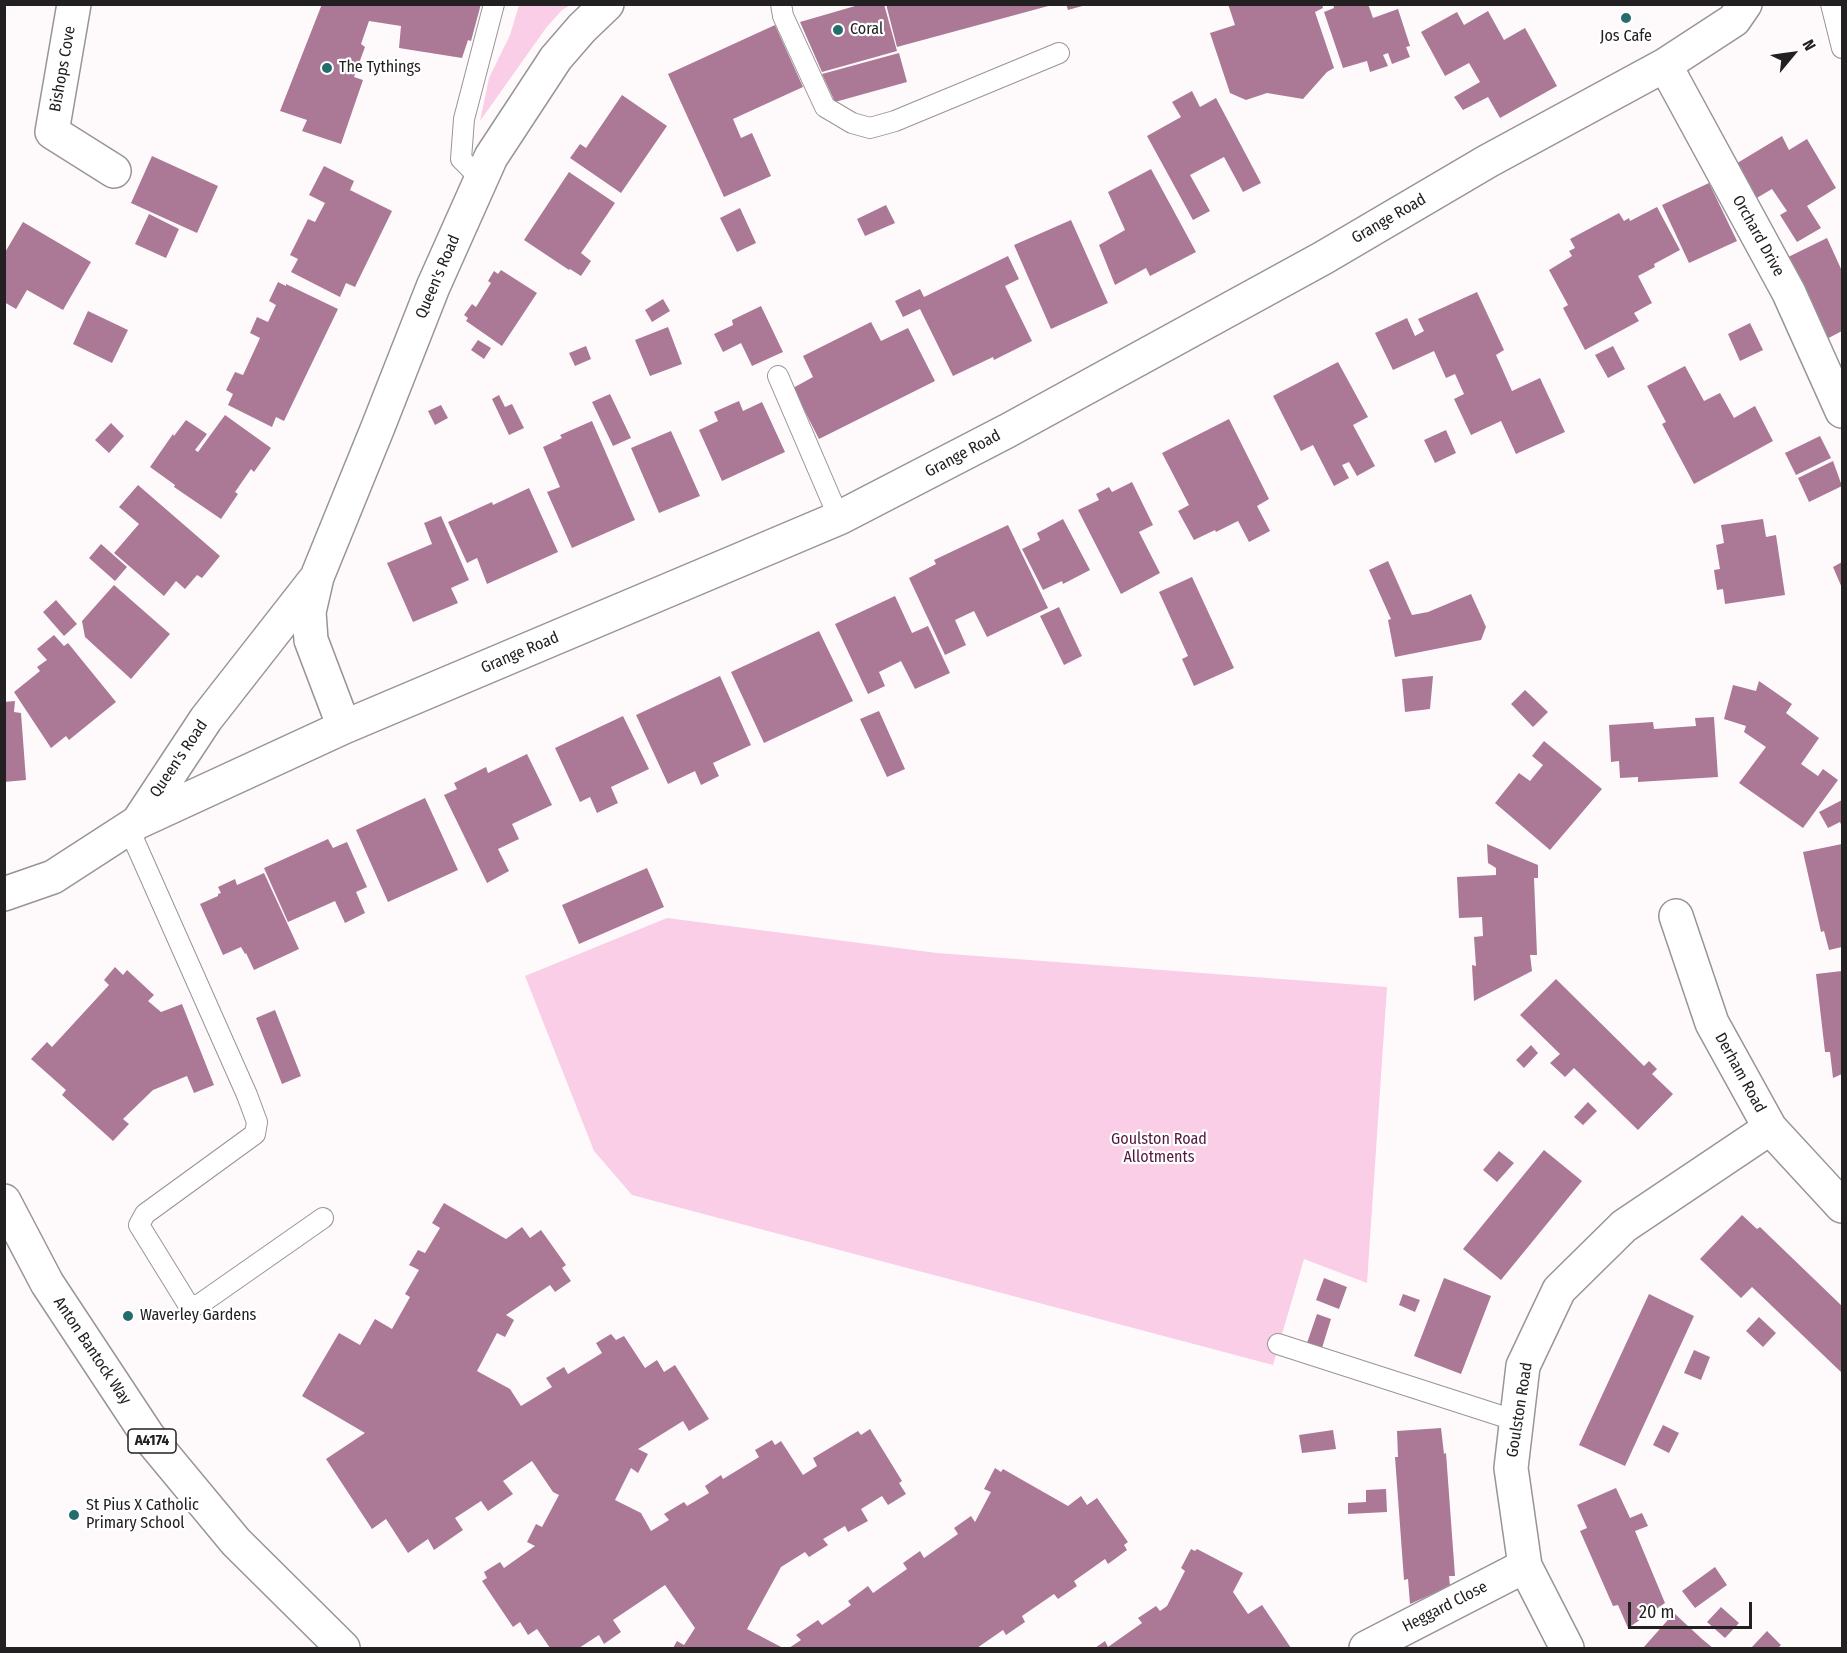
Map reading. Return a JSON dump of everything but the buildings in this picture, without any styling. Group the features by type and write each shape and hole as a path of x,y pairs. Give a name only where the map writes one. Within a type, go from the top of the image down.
{"main road":[{"name":"Bishops Cove","path":"74,4 52,132 114,171"},
{"name":"Queen's Road","path":"344,727 311,640 309,612 317,578 433,286 491,157 556,58 607,4"},
{"name":"Grange Road","path":"133,825 344,727 839,518 1006,431 1292,274 1488,161 1665,65 1734,20 1744,4"},
{"name":"Orchard Drive","path":"1665,65 1790,293 1842,411"},
{"name":"Queen's Road","path":"4,894 53,877 133,825 206,719 317,578"},
{"name":"Derham Road","path":"1676,916 1712,1023 1770,1128 1842,1206"},
{"name":"Goulston Road","path":"1567,1648 1525,1566 1510,1468 1523,1366 1559,1290 1624,1226 1770,1128"},
{"name":"Anton Bantock Way","path":"4,1201 47,1283 148,1436 236,1542 342,1648"},
{"name":"Heggard Close","path":"1366,1648 1525,1566"}],"lane":[{"path":"481,179 461,159 464,119 494,4"},
{"path":"781,4 783,16 825,107 852,123 870,128 895,122 1059,53"},
{"path":"1832,4 1842,48"},
{"path":"778,376 839,518"},
{"path":"133,825 257,1122 255,1134 145,1214 139,1225 189,1306 200,1304 323,1218"},
{"path":"1278,1344 1517,1420"}],"green space":[{"path":"519,5 570,5 561,11 546,28 480,121 489,78 510,35"},
{"name":"Goulston Road Allotments","path":"667,918 937,953 1387,987 1367,1283 1304,1259 1273,1365 632,1195 594,1151 525,976"}],"place":[{"name":"Jos Cafe","path":"1626,18"},
{"name":"Coral","path":"838,30"},
{"name":"The Tythings","path":"327,68"},
{"name":"Waverley Gardens","path":"128,1316"},
{"name":"St Pius X Catholic Primary School","path":"74,1515"}]}
